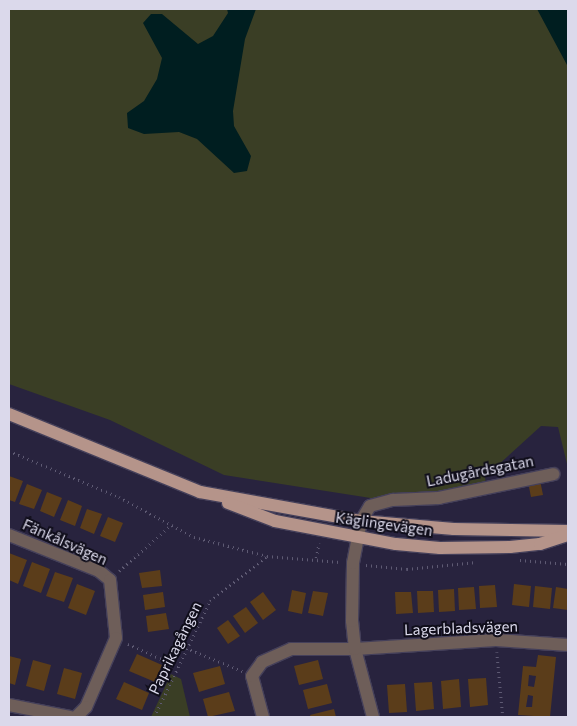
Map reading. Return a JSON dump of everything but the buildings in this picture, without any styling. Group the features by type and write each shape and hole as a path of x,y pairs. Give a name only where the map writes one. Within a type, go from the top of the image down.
{"main road":[{"name":"Käglingevägen","path":"9,414 275,521 357,539 440,548 510,547 540,544 568,535"},
{"name":"Käglingevägen","path":"200,492 361,521 454,529 568,531"}],"street":[{"name":"Ladugårdsgatan","path":"361,521 370,506 393,500 439,498 554,474"},
{"path":"361,521 357,539 352,591 355,649 373,717"},
{"name":"Fänkålsvägen","path":"9,535 99,571 110,580 115,604 116,638 86,707 76,717"},
{"name":"Lagerbladsvägen","path":"252,676 262,662 291,649 355,649 496,640 568,645"},
{"path":"252,676 263,717"},
{"path":"9,705 70,717"}],"path":[{"path":"110,580 170,526"},
{"name":"Paprikagången","path":"154,717 210,601 267,556"},
{"path":"116,638 177,666"},
{"path":"496,640 503,717"},
{"path":"186,648 252,676"}],"shaded area":[{"path":"9,9 568,9 568,468 558,427 541,426 485,477 487,493 377,499 224,475 110,420 9,384"},
{"path":"227,9 256,9 245,39 233,111 234,126 251,156 247,171 234,173 197,139 179,132 144,134 128,128 127,113 144,101 157,79 162,58 143,23 151,14 162,14 198,44 213,36 228,13"},
{"path":"537,9 568,9 568,72 567,65"},
{"path":"171,674 181,679 190,717 151,717"}]}
